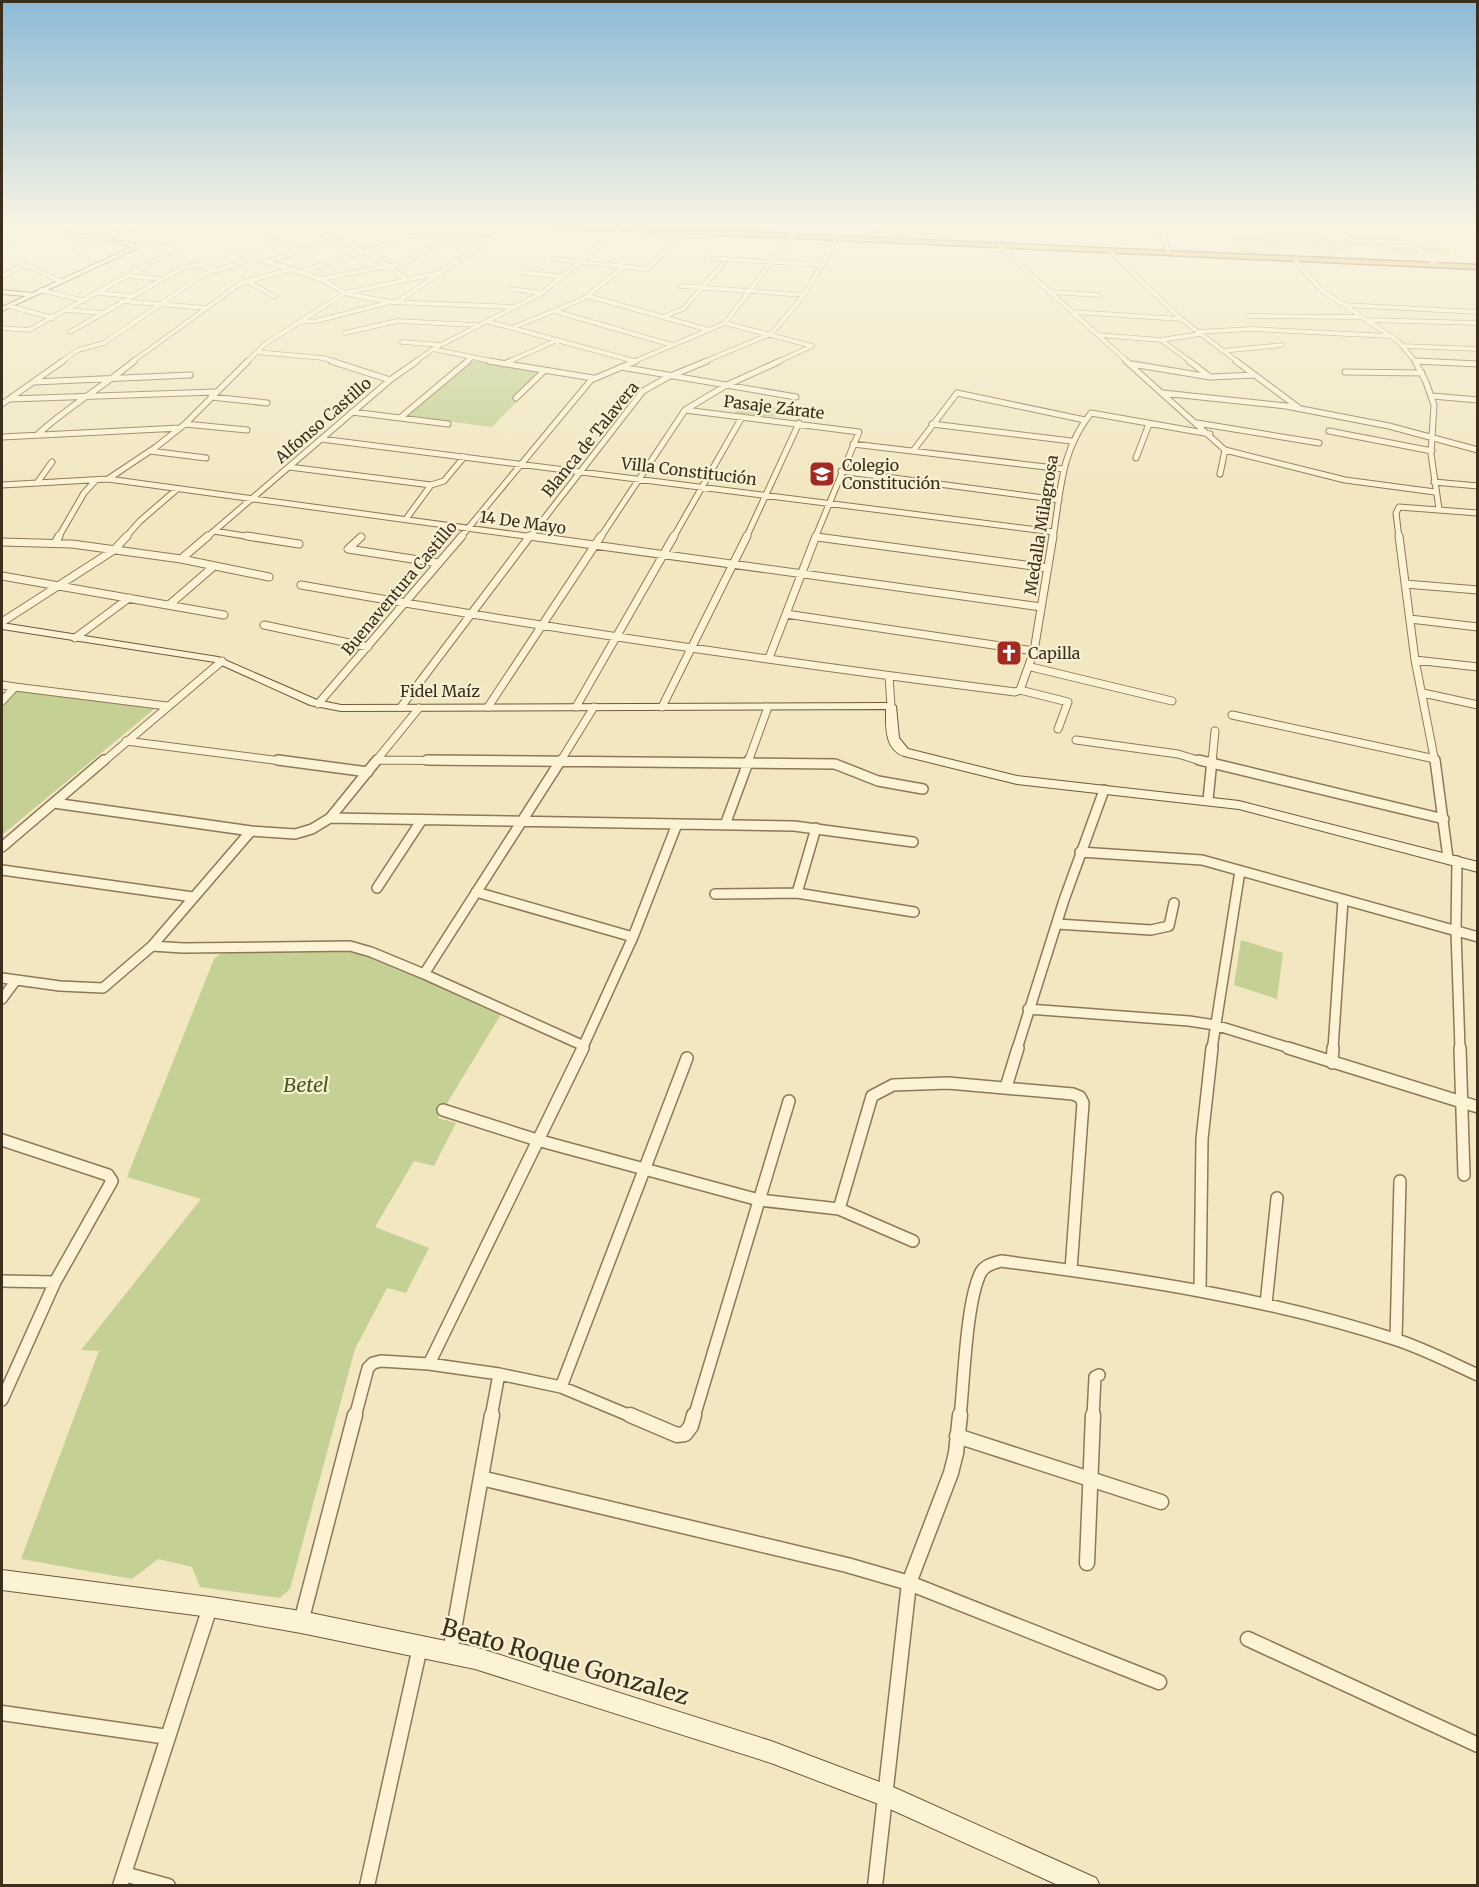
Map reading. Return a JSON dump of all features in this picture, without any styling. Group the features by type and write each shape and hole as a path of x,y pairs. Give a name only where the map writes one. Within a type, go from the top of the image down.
{"street":[{"path":"35,313 53,318"},
{"path":"2,328 26,331 62,313"},
{"path":"70,332 102,313"},
{"path":"2,404 78,350 104,343 148,313"},
{"path":"37,435 61,413 115,377 143,353 199,313"},
{"path":"108,480 185,424 256,352 312,313"},
{"path":"298,322 316,321 349,313"},
{"path":"396,313 397,321"},
{"name":"Alfonso Castillo","path":"181,559 255,498 390,380 433,349 502,313"},
{"path":"512,328 549,313"},
{"path":"561,313 672,345"},
{"path":"648,313 710,330"},
{"path":"662,317 673,313"},
{"name":"Buenaventura Castillo","path":"318,704 406,603 520,463 593,378 710,330 725,323 733,313"},
{"name":"Blanca de Talavera","path":"401,707 579,471 643,391 668,377 771,334 789,313"},
{"path":"1074,313 1225,450 1345,480 1435,492"},
{"path":"1089,313 1181,319"},
{"path":"1175,313 1301,410"},
{"path":"1354,313 1403,346 1415,361 1432,396 1435,407 1431,450 1439,509"},
{"path":"1248,316 1478,322"},
{"path":"345,333 397,321 478,325"},
{"path":"486,321 634,361"},
{"path":"488,707 685,410 725,386 812,346 725,323"},
{"path":"1098,335 1161,340 1198,333 1252,329 1390,336"},
{"path":"504,364 557,340"},
{"path":"1161,340 1210,377"},
{"path":"402,342 440,345"},
{"path":"1222,351 1282,345"},
{"path":"1403,346 1478,349"},
{"path":"433,349 504,364 593,378"},
{"path":"256,352 323,358 390,380"},
{"path":"400,418 472,357"},
{"path":"1415,361 1478,364"},
{"path":"1132,364 1210,377 1255,375"},
{"path":"620,367 796,397"},
{"path":"516,398 544,370"},
{"path":"1345,372 1422,374"},
{"path":"34,382 190,375"},
{"path":"913,452 957,393 1085,420 1091,413 1095,413 1210,434"},
{"path":"1163,393 1281,406 1389,426 1478,450"},
{"path":"10,399 87,395 213,395 267,403"},
{"path":"1432,396 1478,400"},
{"name":"Pasaje Zárate","path":"685,410 859,432 853,444"},
{"path":"352,412 448,424"},
{"path":"576,707 742,417"},
{"name":"Medalla Milagrosa","path":"1018,691 1030,667 1034,651 1067,448 1085,420"},
{"path":"662,707 767,495 799,423"},
{"path":"1197,423 1319,442"},
{"path":"185,424 247,430"},
{"path":"932,424 1071,441"},
{"path":"1136,458 1149,424"},
{"path":"2,437 180,428"},
{"path":"1329,431 1431,450"},
{"name":"Villa Constitución","path":"321,439 1054,532"},
{"path":"769,658 853,444 1063,469"},
{"path":"1220,474 1225,450"},
{"path":"150,451 206,458"},
{"path":"289,467 431,485 444,482 464,457"},
{"path":"37,483 52,462"},
{"path":"841,471 1059,500"},
{"path":"56,543 84,493 96,480"},
{"name":"14 De Mayo","path":"2,485 108,480 255,498 1041,608"},
{"path":"1434,482 1478,486"},
{"path":"405,519 431,485"},
{"path":"2,624 114,550 140,521 176,490"},
{"path":"1464,1175 1452,860 1423,693 1415,660 1396,513 1399,507 1404,506 1478,513"},
{"path":"214,531 299,544"},
{"path":"361,537 348,549 438,563"},
{"path":"817,537 1048,568"},
{"path":"2,542 56,543 114,550 181,559 269,577"},
{"path":"169,605 213,567"},
{"path":"2,576 224,615"},
{"path":"1405,584 1478,590"},
{"path":"301,585 889,676 1018,691 1068,702 1058,729"},
{"path":"75,638 129,598"},
{"path":"786,614 1034,651"},
{"path":"1410,619 1478,627"},
{"name":"Fidel Maíz","path":"2,624 75,638 186,653 222,661 318,704 341,708 891,706"},
{"path":"264,625 368,646"},
{"path":"1415,660 1478,667"},
{"path":"2,847 222,661"},
{"path":"1030,667 1172,700"},
{"path":"889,676 893,741 897,748 904,752 1017,780 1208,800 1264,810 1478,867"},
{"path":"2,685 168,706"},
{"path":"2,701 15,687"},
{"path":"1423,693 1478,705"},
{"path":"424,974 562,761 594,707"},
{"path":"725,825 768,707"},
{"path":"54,803 251,831 303,833 330,818 418,708"},
{"path":"1232,715 1435,759"},
{"path":"1208,800 1215,731"},
{"path":"1076,740 1178,754 1211,764 1444,819"},
{"path":"126,741 368,772"},
{"path":"378,760 835,764 878,781 923,789"},
{"path":"1006,1088 1028,1009 1080,852 1104,790"},
{"path":"330,818 816,828 913,842"},
{"path":"377,888 421,821"},
{"path":"429,1364 584,1046 633,937 676,824"},
{"path":"797,893 816,828"},
{"path":"2,978 60,986 103,988 152,946 251,831"},
{"path":"1080,852 1184,857 1478,937"},
{"path":"2,870 193,897"},
{"path":"1200,1291 1202,1147 1215,1025 1240,871"},
{"path":"476,892 633,937"},
{"path":"715,894 797,893 914,912"},
{"path":"1332,1063 1343,900"},
{"path":"1058,924 1151,930 1169,926 1174,903"},
{"path":"152,946 183,948 350,946 371,952 424,974 584,1046"},
{"path":"2,999 16,980"},
{"path":"1028,1009 1215,1025 1478,1107"},
{"path":"561,1387 687,1058"},
{"path":"838,1209 872,1096 893,1085 948,1083 1073,1094 1080,1097 1083,1103 1071,1270"},
{"path":"301,1622 368,1368 373,1363 381,1361 429,1364 499,1374 561,1387 677,1435 685,1434 691,1426 789,1101"},
{"path":"443,1110 537,1140 759,1200 838,1209 913,1241"},
{"path":"2,1140 108,1175 112,1181 55,1282 5,1387 2,1400"},
{"path":"1396,1340 1400,1181"},
{"path":"1266,1304 1277,1198"},
{"path":"875,1886 909,1582 951,1473 972,1304 982,1270 990,1264 1001,1261 1071,1270 1266,1304 1396,1340 1478,1376"},
{"path":"2,1281 55,1282"},
{"path":"450,1652 499,1374"},
{"path":"1087,1563 1095,1377 1099,1376"},
{"path":"957,1436 1161,1502"},
{"path":"482,1478 847,1565 909,1582 1160,1682"},
{"name":"Beato Roque Gonzalez","path":"2,1580 161,1599 301,1622 475,1658 759,1748 885,1795 1088,1886"},
{"path":"168,1886 122,1880 210,1607"},
{"path":"1248,1639 1478,1745"},
{"path":"367,1886 420,1647"},
{"path":"2,1713 168,1737"}],"green space":[{"path":"473,360 545,373 492,427 406,416"},
{"path":"741,403 779,408 774,417 735,413"},
{"path":"16,689 158,706 2,835 2,704"},
{"path":"1241,940 1283,953 1277,999 1234,985"},
{"name":"Betel","path":"349,948 503,1011 438,1118 456,1123 434,1166 414,1161 375,1227 429,1248 406,1293 387,1288 355,1349 290,1589 280,1598 200,1587 192,1567 158,1559 132,1579 21,1559 99,1351 81,1350 201,1199 127,1177 214,959 221,954"}],"place":[{"name":"Colegio Constitución","path":"822,474"},
{"name":"Capilla","path":"1009,653"}]}
